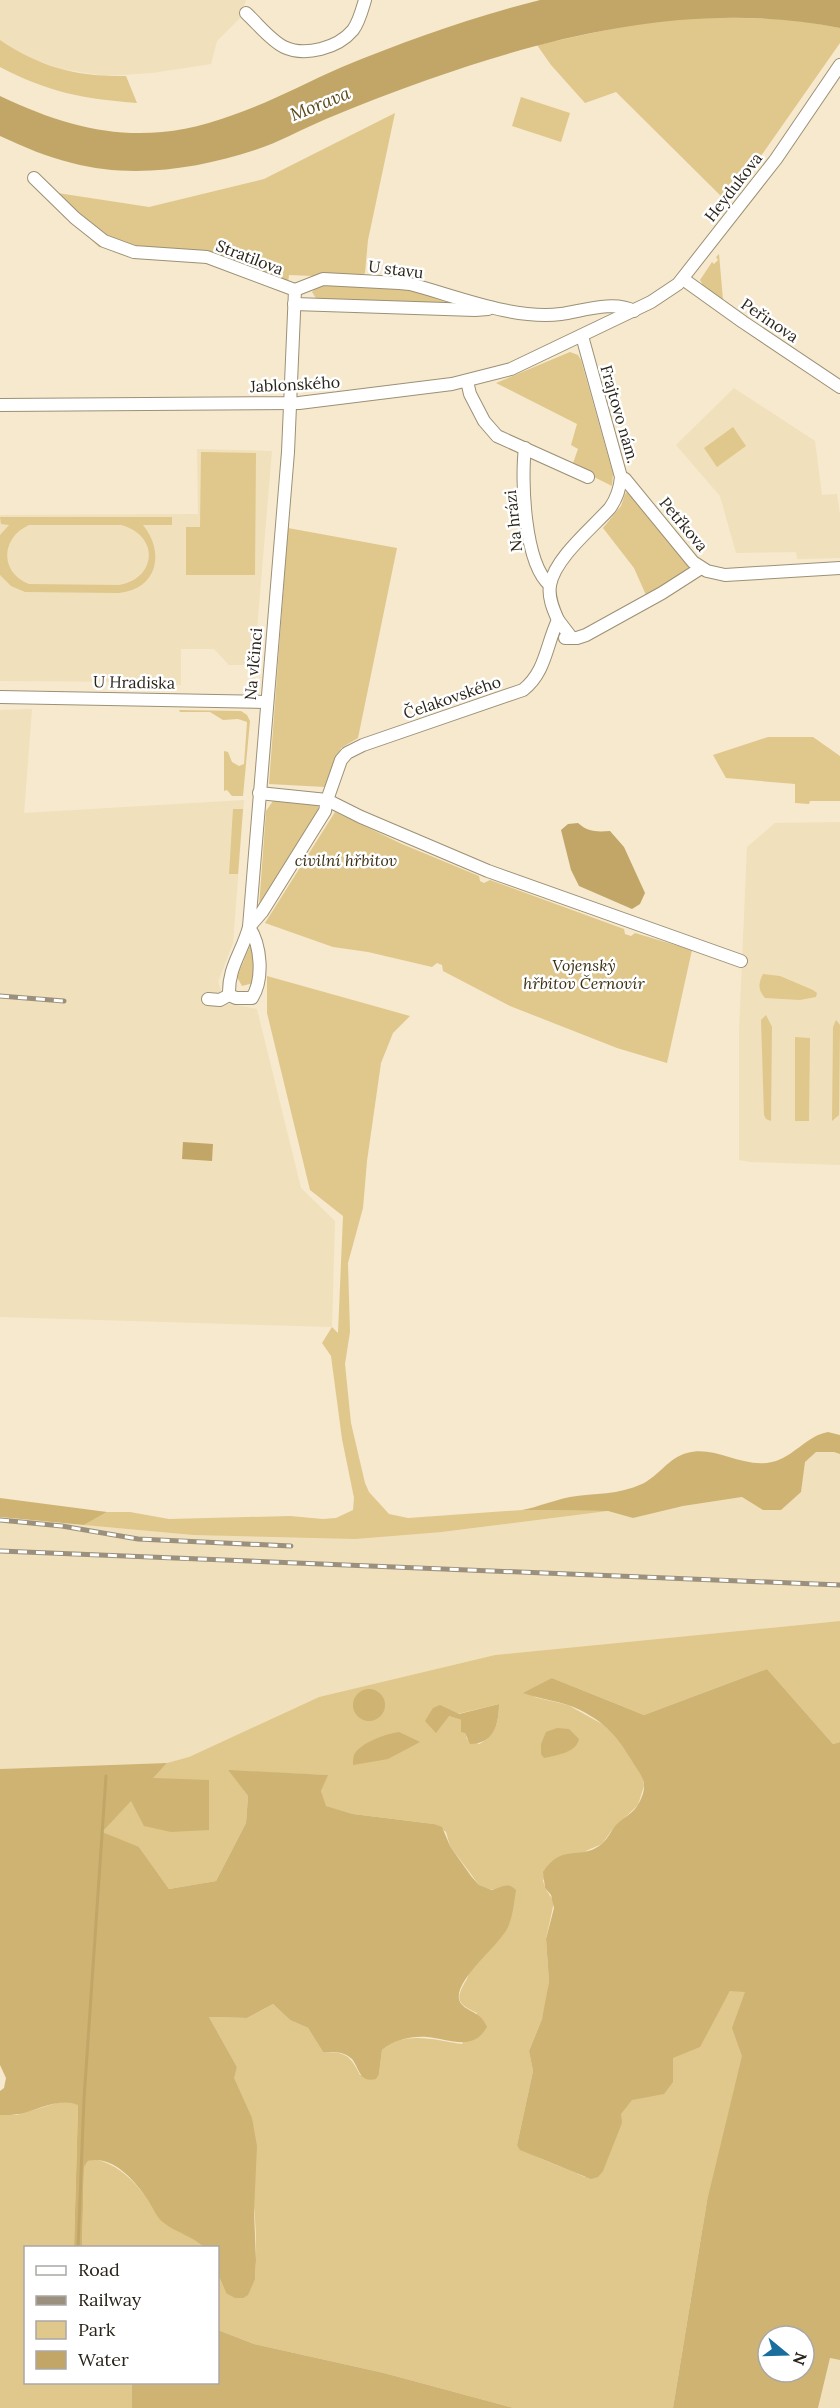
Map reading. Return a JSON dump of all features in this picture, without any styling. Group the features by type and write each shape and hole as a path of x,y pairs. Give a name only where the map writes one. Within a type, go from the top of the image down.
{"street":[{"path":"246,13 282,46 298,51 315,51 349,34 355,28 366,0"},
{"name":"Heydukova","path":"582,336 664,294 683,279 776,159 840,65"},
{"name":"Stratilova","path":"34,178 75,218 104,241 134,252 207,257 294,290 291,403"},
{"name":"U stavu","path":"294,290 323,279 406,283 494,307 553,315 618,307 634,310"},
{"name":"Peřinova","path":"683,279 840,387"},
{"name":"U stavu","path":"294,304 475,310 494,307"},
{"name":"Jablonského","path":"0,405 291,403 467,381 511,369 582,336"},
{"name":"Frajtovo nám.","path":"550,585 561,561 616,499 621,477 582,336"},
{"path":"467,381 478,411 490,430 497,436 588,477"},
{"name":"Na vlčinci","path":"249,927 256,937 258,989 252,998 236,999 229,995 228,978 249,927 291,403"},
{"name":"Na hrázi","path":"525,448 528,537 538,569 550,585 552,605 558,620"},
{"name":"Petřkova","path":"621,477 701,568 713,574 840,568"},
{"path":"552,635 571,637 586,635 658,596 701,568"},
{"path":"558,620 571,637"},
{"name":"Čelakovského","path":"249,927 262,912 325,811 341,760 351,750 523,690 537,677 558,620"},
{"name":"U Hradiska","path":"0,697 266,702"},
{"path":"259,792 327,800 361,817 489,871 741,961"},
{"path":"208,999 220,1000 229,995"}],"shaded area":[{"path":"0,0 246,0 241,17 217,41 211,64 152,73 106,76 61,69 24,56 0,40"},
{"path":"734,388 815,441 822,495 837,494 840,514 840,558 797,559 796,552 736,553 720,496 676,445"},
{"path":"197,449 272,451 254,665 229,665 214,649 181,649 181,685 161,685 161,682 0,681 0,515 198,514"},
{"path":"32,709 24,813 244,800 233,943 218,982 226,1003 257,1009 301,1188 335,1221 332,1327 0,1317 0,710"},
{"path":"840,822 840,1165 739,1160 739,1033 747,847 775,823"},
{"path":"828,1432 840,1435 840,1454 816,1452 805,1462 801,1492 781,1510 763,1510 742,1497 683,1506 633,1518 608,1511 522,1510 570,1497 633,1488 648,1481 674,1459 687,1453 708,1452 750,1462 772,1462 787,1456 820,1434"},
{"path":"816,1452 840,1454 840,1621 495,1655 319,1697 189,1757 167,1763 0,1769 0,1517 193,1535 442,1532 608,1511 633,1518 683,1506 742,1497 763,1510 801,1492 804,1462"},
{"path":"0,1498 107,1512 84,1525 0,1517"},
{"path":"767,1669 833,1744 840,1742 840,2360 830,2358 818,2408 673,2408 707,2201 742,2056 732,2028 745,1992 730,1991 700,2047 673,2058 673,2082 664,2094 632,2100 621,2114 622,2123 603,2171 598,2177 591,2179 520,2150 517,2145 533,2071 529,2051 542,2019 549,1982 546,1939 554,1908 551,1895 545,1888 543,1872 557,1858 592,1850 602,1844 616,1825 637,1806 644,1790 641,1775 621,1744 597,1720 573,1707 523,1693 552,1678 644,1715"},
{"path":"369,1689 380,1694 385,1705 380,1716 369,1721 358,1716 353,1705 358,1694"},
{"path":"499,1704 498,1719 493,1732 484,1741 478,1743 470,1744 465,1733 461,1732 461,1720 449,1716 436,1733 425,1721 433,1708 440,1705 459,1714"},
{"path":"557,1728 569,1729 579,1739 577,1744 565,1753 544,1758 541,1754 541,1744 546,1732"},
{"path":"399,1732 420,1742 388,1759 353,1765 354,1755 362,1746"},
{"path":"167,1763 153,1778 209,1780 209,1830 171,1832 144,1826 131,1801 102,1832 139,1847 169,1889 216,1881 246,1823 248,1796 228,1770 328,1775 321,1791 326,1806 353,1814 434,1824 442,1827 450,1846 479,1885 491,1890 510,1886 516,1890 508,1927 471,1972 460,1991 461,2003 480,2017 487,2027 481,2035 468,2042 427,2037 397,2041 382,2050 379,2074 376,2079 370,2080 363,2077 349,2056 338,2052 323,2052 308,2028 290,2020 273,2004 247,2018 209,2017 237,2067 234,2078 252,2118 257,2146 254,2211 255,2279 248,2295 243,2298 235,2298 226,2293 219,2276 219,2246 203,2246 164,2223 130,2178 106,2162 88,2161 84,2167 82,2246 74,2246 78,2105 64,2102 20,2114 0,2115 0,2091 4,2088 6,2078 0,2065 0,1769"},
{"path":"219,2330 254,2344 384,2373 514,2408 132,2408 132,2384 219,2384"},
{"path":"830,2358 840,2360 840,2408 818,2408"}],"green space":[{"path":"699,17 791,19 840,28 840,43 728,203 616,92 585,103 551,65 537,45 648,21"},
{"path":"0,40 45,64 91,75 126,76 137,103 66,93 17,76 0,67"},
{"path":"521,97 570,113 561,142 512,126"},
{"path":"395,113 368,240 365,273 360,278 289,275 288,283 204,256 99,247 38,190 149,207 264,179"},
{"path":"719,254 723,300 703,285 700,280 712,262 714,264 718,260 716,257"},
{"path":"319,284 406,286 467,304 317,300 312,292"},
{"path":"570,352 578,355 581,360 613,474 612,486 572,466 578,449 571,445 577,424 496,383"},
{"path":"733,427 746,446 717,467 704,448"},
{"path":"201,452 256,453 255,575 186,575 186,527 200,527"},
{"path":"628,491 692,568 673,583 646,595 634,568 603,528 621,506"},
{"path":"0,517 172,517 172,525 143,525 154,546 154,568 150,577 142,584 132,590 119,593 25,592 11,586 0,575 0,535 9,525 1,524","holes":["29,525 121,525 134,530 148,547 147,566 132,581 119,585 29,584 19,579 9,564 7,555 13,538"]},
{"path":"288,528 397,548 358,738 341,748 325,787 269,784"},
{"path":"179,710 241,711 247,715 250,721 243,796 232,796 227,790 224,791 224,751 228,752 232,762 239,766 244,764 247,722 238,719 223,720 210,712 180,712"},
{"path":"768,737 813,737 840,756 840,801 795,803 795,784 726,778 713,755"},
{"path":"280,799 312,803 318,806 318,811 259,907 266,811 273,801"},
{"path":"233,809 243,809 238,874 229,874"},
{"name":"Vojenský hřbitov Černovír","path":"335,812 402,844 479,876 480,881 484,883 490,880 624,929 625,934 631,936 635,933 692,950 667,1063 617,1048 510,1006 443,971 442,965 437,963 432,967 368,952 333,947 265,923"},
{"path":"252,941 255,980 253,983 242,986 237,977"},
{"path":"763,974 780,976 813,990 817,993 816,997 800,1000 765,998 760,987"},
{"path":"267,976 410,1016 393,1033 381,1063 367,1161 363,1208 348,1263 350,1332 345,1364 351,1423 369,1492 389,1514 408,1518 522,1510 608,1511 442,1532 355,1539 193,1535 84,1525 107,1512 130,1512 169,1519 290,1516 323,1519 336,1518 353,1510 354,1498 342,1439 331,1356 322,1343 332,1327 338,1333 343,1216 310,1190 267,1013"},
{"path":"766,1015 772,1027 771,1121 764,1115 761,1020"},
{"path":"836,1020 840,1025 839,1115 832,1121 833,1027"},
{"path":"795,1037 810,1038 809,1121 795,1121"},
{"path":"840,1621 840,1742 833,1744 767,1669 644,1715 552,1678 534,1697 568,1705 604,1725 619,1738 642,1773 644,1786 638,1805 612,1830 602,1844 588,1850 543,1880 554,1902 546,1939 549,1982 542,2019 529,2051 533,2071 517,2145 540,2158 585,2177 612,2143 622,2123 598,2105 715,2018 730,1991 745,1991 766,2047 707,2201 673,2408 514,2408 384,2373 254,2344 219,2330 219,2276 226,2293 255,2279 256,2232 239,2091 233,2078 237,2067 209,2017 247,2018 273,2004 290,2020 308,2028 323,2052 342,2054 350,2059 360,2075 379,2074 382,2050 400,2040 421,2038 462,2044 477,2013 465,2007 459,1996 498,1889 486,1890 479,1885 450,1846 446,1832 434,1824 353,1814 325,1806 321,1791 327,1775 229,1771 248,1796 246,1823 216,1881 169,1889 139,1847 0,1974 0,1857 152,1778 167,1763 189,1757 319,1697 495,1655","holes":["499,1704 497,1722 489,1737 479,1744 467,1739 461,1720 449,1716"]},
{"path":"60,2102 78,2104 74,2246 24,2246 24,2384 132,2384 132,2408 0,2408 0,2115 17,2115"},
{"path":"94,2159 121,2171 141,2190 159,2213 181,2233 195,2239 203,2246 82,2246 84,2167 88,2161"}],"water":[{"name":"Morava","path":"540,0 840,0 840,28 788,20 735,18 683,20 631,26 579,36 528,48 427,80 326,119 264,147 233,157 164,170 95,168 54,158 0,136 0,96 58,120 86,127 115,132 172,131 202,125 247,110 342,67 415,38"},
{"path":"578,823 593,831 610,831 624,847 645,893 640,904 632,909 579,886 571,870 561,830 568,824"},
{"path":"183,1142 213,1144 212,1161 182,1159"}],"waterway":[{"path":"78,2246 84,2099 106,1776"}],"railway":[{"path":"0,996 64,1001"},
{"path":"0,1520 62,1526 138,1539 291,1546"},
{"path":"0,1551 840,1585"}],"park label":[{"name":"civilní hřbitov","path":"346,860"}]}
